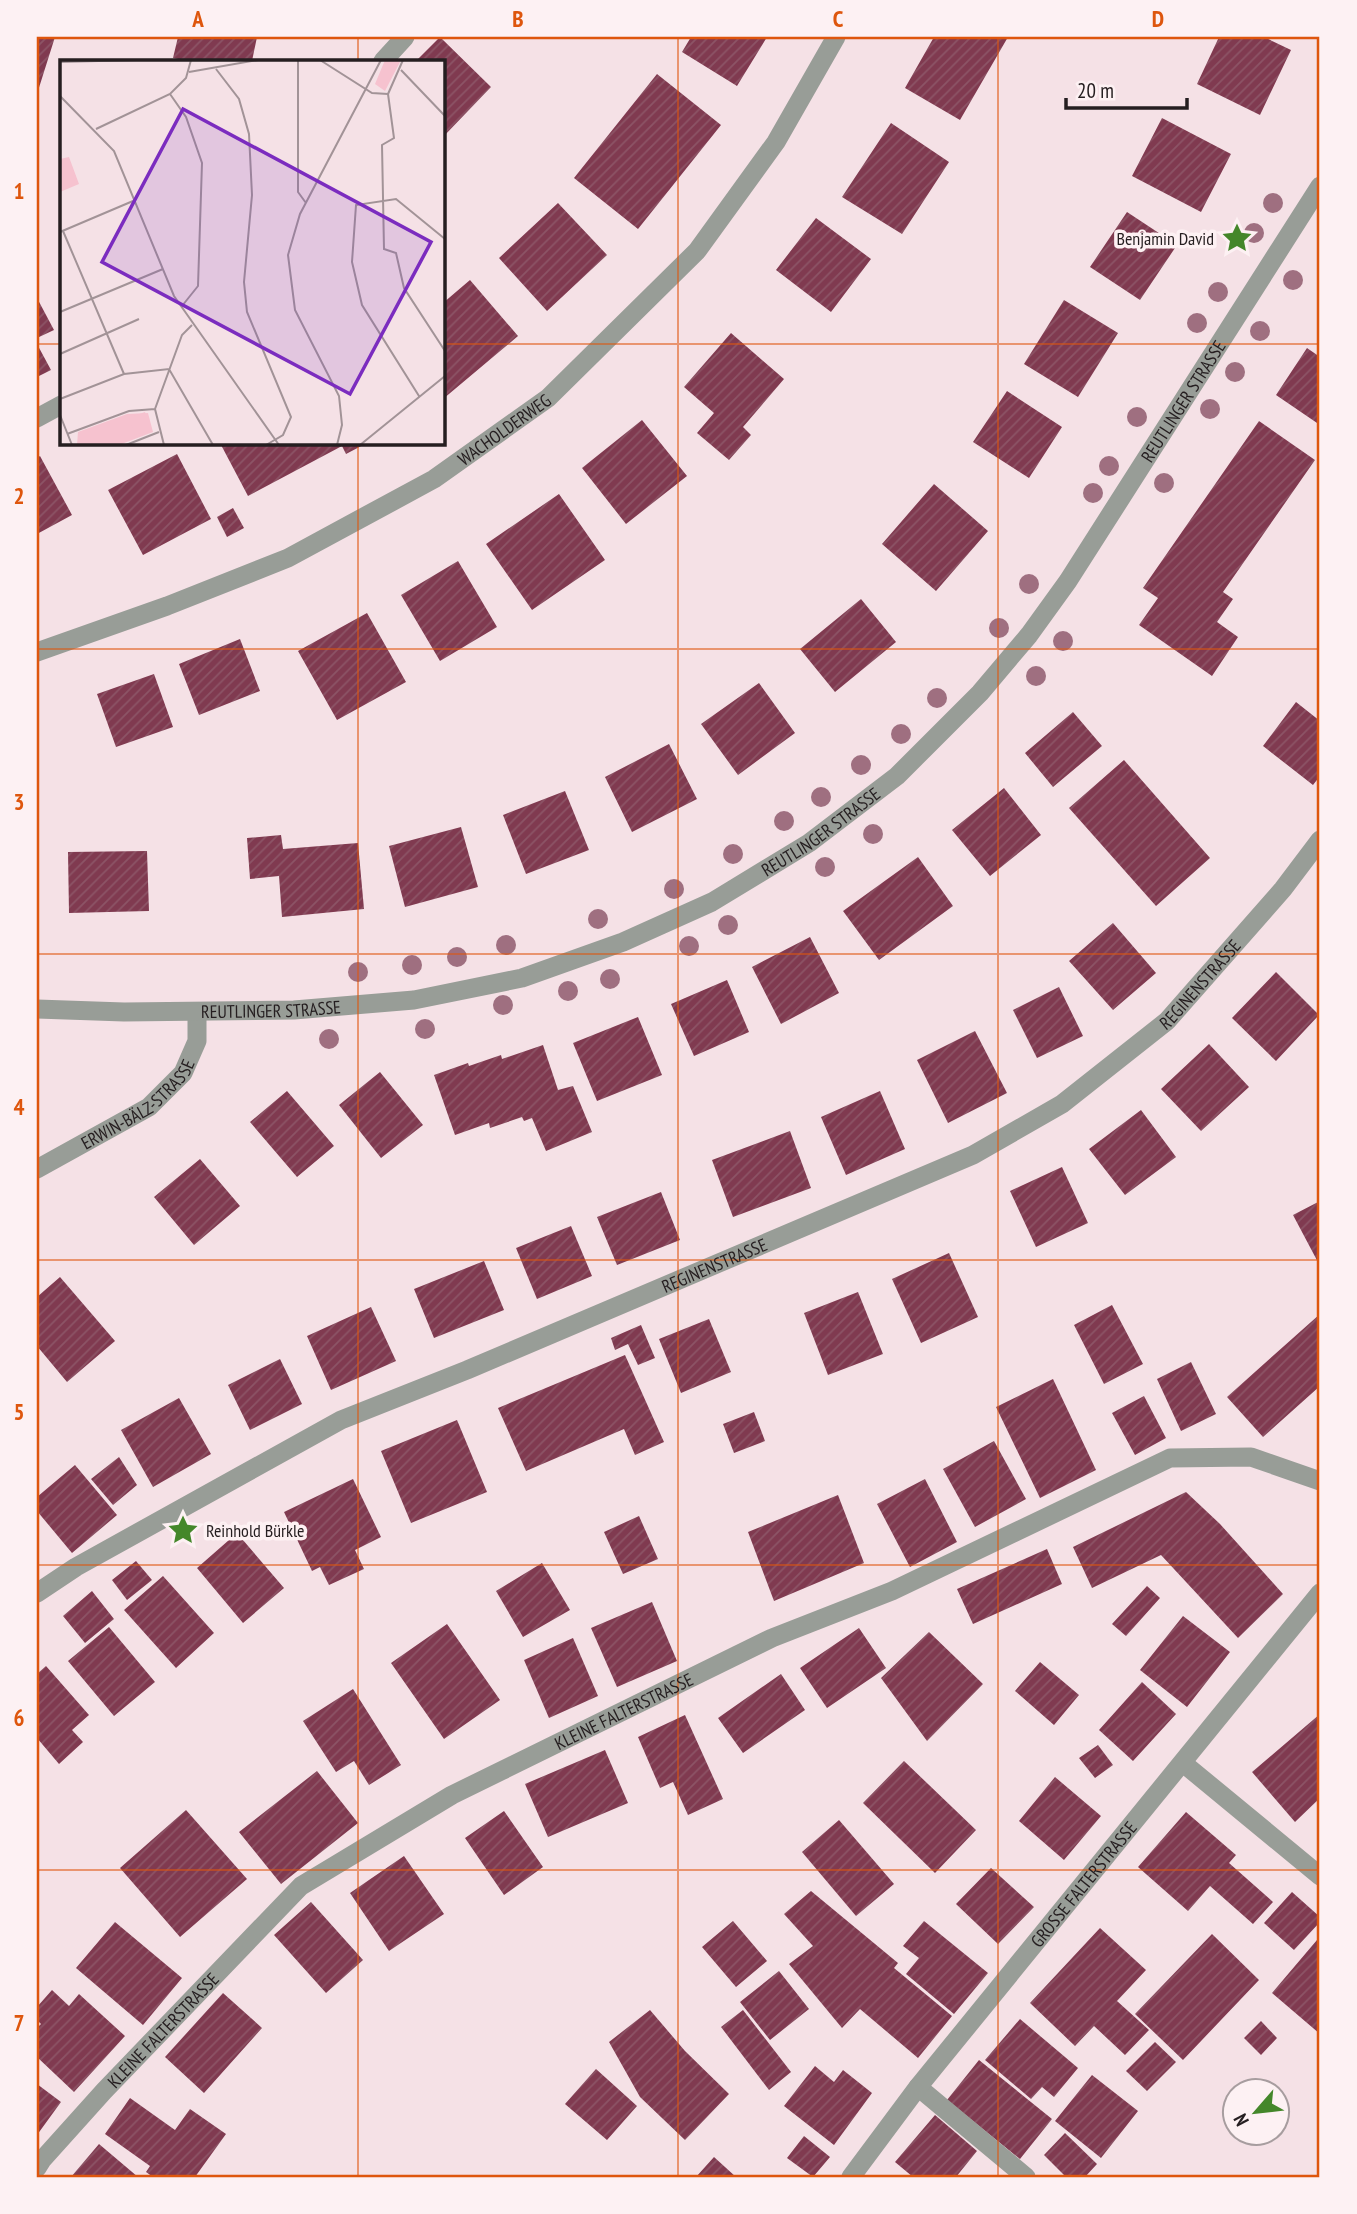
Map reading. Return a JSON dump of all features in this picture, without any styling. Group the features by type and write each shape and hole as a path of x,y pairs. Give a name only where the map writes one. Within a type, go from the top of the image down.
{"street":[{"path":"384,60 405,37"},
{"name":"WACHOLDERWEG","path":"37,652 167,606 288,558 434,479 548,398 697,251 776,142 836,37"},
{"name":"REUTLINGER STRASSE","path":"37,1009 124,1012 294,1010 414,1000 522,978 623,942 712,902 809,843 897,776 979,693 1029,635 1068,581 1320,186"},
{"path":"37,418 60,406"},
{"name":"REGINENSTRASSE","path":"37,1593 76,1567 341,1420 480,1365 961,1161 1062,1104 1167,1021 1283,889 1320,840"},
{"name":"ERWIN-BÄLZ-STRASSE","path":"37,1169 149,1107 183,1073 197,1041 197,1012"},
{"name":"KLEINE FALTERSTRASSE","path":"37,2168 104,2091 301,1886 452,1795 772,1638 892,1591 1170,1458 1251,1457 1320,1481"},
{"name":"GROSSE FALTERSTRASSE","path":"851,2177 918,2087 1320,1593"},
{"path":"1183,1763 1320,1876"},
{"path":"918,2087 1026,2177"}],"building":[{"path":"37,37 55,37 37,94"},
{"path":"178,37 257,37 252,60 173,58"},
{"path":"440,37 491,87 444,136 444,60 417,60"},
{"path":"691,37 767,37 737,86 682,52"},
{"path":"934,37 1008,37 960,120 905,88"},
{"path":"1219,37 1264,37 1291,50 1260,115 1197,84"},
{"path":"657,74 721,125 638,229 574,178"},
{"path":"1162,118 1231,154 1201,212 1132,176"},
{"path":"891,123 949,162 902,234 842,197"},
{"path":"558,203 607,255 547,311 499,258"},
{"path":"1127,212 1177,245 1140,300 1090,267"},
{"path":"816,218 871,259 831,312 776,270"},
{"path":"470,280 518,336 444,398 444,302"},
{"path":"37,298 54,330 37,338"},
{"path":"1064,300 1118,333 1078,397 1024,364"},
{"path":"731,333 784,379 743,427 751,435 729,460 697,433 714,413 684,387"},
{"path":"37,344 51,370 37,377"},
{"path":"1307,348 1320,357 1320,425 1276,395"},
{"path":"1007,391 1062,427 1029,478 973,442"},
{"path":"642,420 687,476 626,524 582,468"},
{"path":"1259,421 1315,460 1223,592 1233,599 1217,622 1238,637 1212,676 1139,625 1158,598 1143,588"},
{"path":"221,444 365,444 346,454 342,446 248,496"},
{"path":"177,454 211,519 143,555 108,490"},
{"path":"40,456 72,515 37,534 37,458"},
{"path":"934,484 988,531 936,591 882,544"},
{"path":"559,494 605,560 532,610 486,544"},
{"path":"233,508 244,528 227,537 217,517"},
{"path":"458,561 497,627 440,661 401,595"},
{"path":"861,599 896,642 835,692 800,649"},
{"path":"367,613 406,682 337,720 298,651"},
{"path":"240,639 260,691 199,715 179,664"},
{"path":"154,674 173,727 116,747 97,694"},
{"path":"759,683 795,733 738,775 701,724"},
{"path":"1296,702 1320,721 1320,776 1313,785 1263,746"},
{"path":"1073,712 1102,746 1053,787 1025,753"},
{"path":"669,744 697,799 632,832 605,777"},
{"path":"1124,760 1210,858 1156,906 1069,808"},
{"path":"1004,788 1041,835 990,876 952,830"},
{"path":"565,791 589,850 526,874 503,815"},
{"path":"461,827 478,887 405,907 389,846"},
{"path":"281,835 283,849 358,843 364,909 282,917 279,876 250,879 247,838"},
{"path":"147,851 149,911 69,913 68,852"},
{"path":"918,857 953,906 879,960 843,911"},
{"path":"1113,923 1156,973 1113,1010 1069,961"},
{"path":"810,937 839,993 781,1024 752,967"},
{"path":"1276,972 1319,1015 1276,1061 1232,1018"},
{"path":"727,980 749,1032 694,1056 671,1004"},
{"path":"1059,987 1083,1036 1037,1058 1013,1010"},
{"path":"638,1017 662,1075 597,1101 573,1043"},
{"path":"975,1031 1007,1093 948,1123 917,1060"},
{"path":"1209,1044 1249,1087 1201,1131 1161,1089"},
{"path":"543,1045 558,1090 573,1086 592,1132 546,1151 532,1118 524,1121 522,1117 490,1128 489,1123 455,1135 434,1075 501,1055 502,1059"},
{"path":"380,1072 423,1125 381,1158 339,1105"},
{"path":"287,1091 334,1146 297,1177 250,1122"},
{"path":"880,1091 905,1149 846,1175 821,1117"},
{"path":"1141,1110 1176,1157 1125,1195 1089,1149"},
{"path":"790,1131 811,1188 733,1217 712,1160"},
{"path":"200,1159 240,1206 194,1245 154,1197"},
{"path":"1062,1167 1088,1223 1036,1247 1010,1191"},
{"path":"661,1192 680,1240 617,1265 597,1217"},
{"path":"1320,1201 1320,1266 1293,1215"},
{"path":"571,1226 592,1276 537,1299 516,1248"},
{"path":"949,1253 978,1317 921,1343 892,1279"},
{"path":"484,1261 504,1310 434,1338 414,1289"},
{"path":"60,1277 115,1341 67,1382 37,1346 37,1297"},
{"path":"858,1292 883,1354 828,1375 804,1313"},
{"path":"1112,1305 1143,1364 1104,1384 1074,1325"},
{"path":"371,1307 396,1361 331,1390 307,1336"},
{"path":"1320,1314 1320,1386 1263,1437 1227,1397"},
{"path":"709,1319 731,1372 681,1393 659,1339"},
{"path":"641,1325 655,1358 638,1365 628,1344 615,1350 611,1338"},
{"path":"625,1355 664,1442 635,1455 624,1429 526,1471 498,1408"},
{"path":"280,1359 302,1404 250,1430 228,1385"},
{"path":"1191,1362 1216,1414 1181,1431 1157,1379"},
{"path":"1053,1379 1096,1470 1040,1498 996,1407"},
{"path":"1144,1396 1166,1438 1135,1455 1112,1413"},
{"path":"179,1398 211,1454 153,1487 121,1430"},
{"path":"754,1412 765,1441 734,1453 723,1424"},
{"path":"457,1420 487,1492 411,1523 381,1451"},
{"path":"994,1441 1026,1499 975,1527 943,1469"},
{"path":"119,1457 137,1485 113,1505 91,1479"},
{"path":"75,1465 117,1515 72,1553 37,1511 37,1497"},
{"path":"353,1479 381,1537 355,1550 364,1569 329,1585 320,1567 312,1571 284,1512"},
{"path":"925,1479 957,1542 910,1567 877,1504"},
{"path":"1186,1492 1220,1524 1283,1594 1238,1638 1161,1555 1092,1588 1073,1547"},
{"path":"838,1495 864,1563 774,1601 748,1532"},
{"path":"639,1516 658,1559 623,1574 604,1532"},
{"path":"237,1533 284,1588 243,1623 197,1568"},
{"path":"1047,1549 1062,1584 973,1624 957,1589"},
{"path":"136,1561 152,1580 127,1600 112,1580"},
{"path":"542,1563 570,1610 523,1637 496,1591"},
{"path":"163,1576 214,1633 176,1668 124,1610"},
{"path":"1147,1586 1160,1598 1126,1636 1112,1624"},
{"path":"92,1591 114,1619 85,1643 63,1616"},
{"path":"652,1602 677,1661 617,1687 591,1628"},
{"path":"1183,1616 1230,1652 1187,1707 1140,1670"},
{"path":"447,1624 500,1700 444,1739 391,1663"},
{"path":"109,1627 155,1682 114,1716 68,1661"},
{"path":"859,1628 886,1668 827,1708 800,1668"},
{"path":"929,1632 983,1684 927,1741 881,1678"},
{"path":"573,1638 598,1696 549,1718 524,1660"},
{"path":"1040,1662 1079,1695 1054,1725 1015,1691"},
{"path":"46,1666 89,1715 72,1730 83,1742 59,1764 37,1738 37,1674"},
{"path":"781,1674 805,1710 743,1753 718,1718"},
{"path":"1142,1682 1176,1714 1133,1761 1099,1730"},
{"path":"353,1689 401,1765 369,1785 354,1761 336,1772 303,1721"},
{"path":"1320,1714 1320,1798 1295,1822 1252,1772"},
{"path":"685,1715 723,1799 688,1815 673,1782 660,1788 638,1737"},
{"path":"1098,1745 1113,1765 1095,1778 1079,1758"},
{"path":"605,1750 628,1803 548,1837 525,1784"},
{"path":"904,1761 976,1830 935,1873 863,1803"},
{"path":"317,1771 358,1823 281,1884 239,1832"},
{"path":"1055,1777 1101,1816 1064,1860 1019,1821"},
{"path":"186,1810 247,1879 180,1937 120,1868"},
{"path":"504,1811 543,1867 504,1895 465,1838"},
{"path":"1186,1812 1236,1855 1229,1863 1273,1902 1253,1924 1210,1886 1188,1911 1138,1867"},
{"path":"839,1820 894,1884 856,1916 802,1852"},
{"path":"404,1856 444,1914 389,1951 350,1893"},
{"path":"991,1868 1034,1907 998,1944 956,1904"},
{"path":"811,1891 898,1963 894,1968 952,2016 918,2058 860,2009 842,2028 789,1964 813,1946 784,1914"},
{"path":"1292,1892 1320,1917 1320,1922 1294,1950 1264,1923"},
{"path":"311,1902 363,1960 326,1993 274,1935"},
{"path":"733,1921 767,1961 736,1987 702,1947"},
{"path":"924,1921 988,1973 954,2014 906,1974 919,1958 903,1946"},
{"path":"115,1922 182,1978 143,2025 76,1968"},
{"path":"1100,1928 1146,1970 1117,2001 1149,2030 1125,2055 1094,2026 1075,2046 1030,2003"},
{"path":"1212,1934 1259,1980 1183,2060 1135,2014"},
{"path":"1317,1940 1320,1943 1320,2034 1272,1993"},
{"path":"779,1971 809,2009 770,2040 740,2002"},
{"path":"52,1990 69,2006 79,1994 125,2036 74,2092 37,2057 37,2028 41,2024 37,2020 37,2007"},
{"path":"223,1993 262,2028 204,2093 165,2057"},
{"path":"650,2010 685,2051 729,2094 685,2140 640,2097 609,2042"},
{"path":"743,2010 791,2072 769,2090 721,2027"},
{"path":"1020,2019 1078,2068 1054,2097 1042,2087 1031,2099 985,2060"},
{"path":"1261,2021 1277,2038 1261,2055 1244,2038"},
{"path":"1155,2042 1176,2062 1147,2091 1126,2071"},
{"path":"979,2060 1052,2119 1020,2159 947,2100"},
{"path":"815,2066 834,2082 843,2070 872,2093 834,2145 784,2106"},
{"path":"596,2069 637,2106 607,2140 565,2104"},
{"path":"1092,2075 1138,2111 1101,2158 1055,2121"},
{"path":"37,2084 61,2102 37,2135"},
{"path":"130,2098 175,2130 190,2109 226,2134 195,2177 153,2177 146,2172 150,2166 105,2134"},
{"path":"935,2115 977,2151 956,2177 913,2177 895,2162"},
{"path":"1065,2133 1097,2164 1085,2177 1066,2177 1044,2155"},
{"path":"804,2136 830,2157 813,2177 787,2158"},
{"path":"99,2144 138,2177 71,2177"},
{"path":"714,2157 736,2177 696,2177"}],"place":[{"name":"Benjamin David","path":"1237,238"},
{"name":"Reinhold Bürkle","path":"183,1530"}]}
